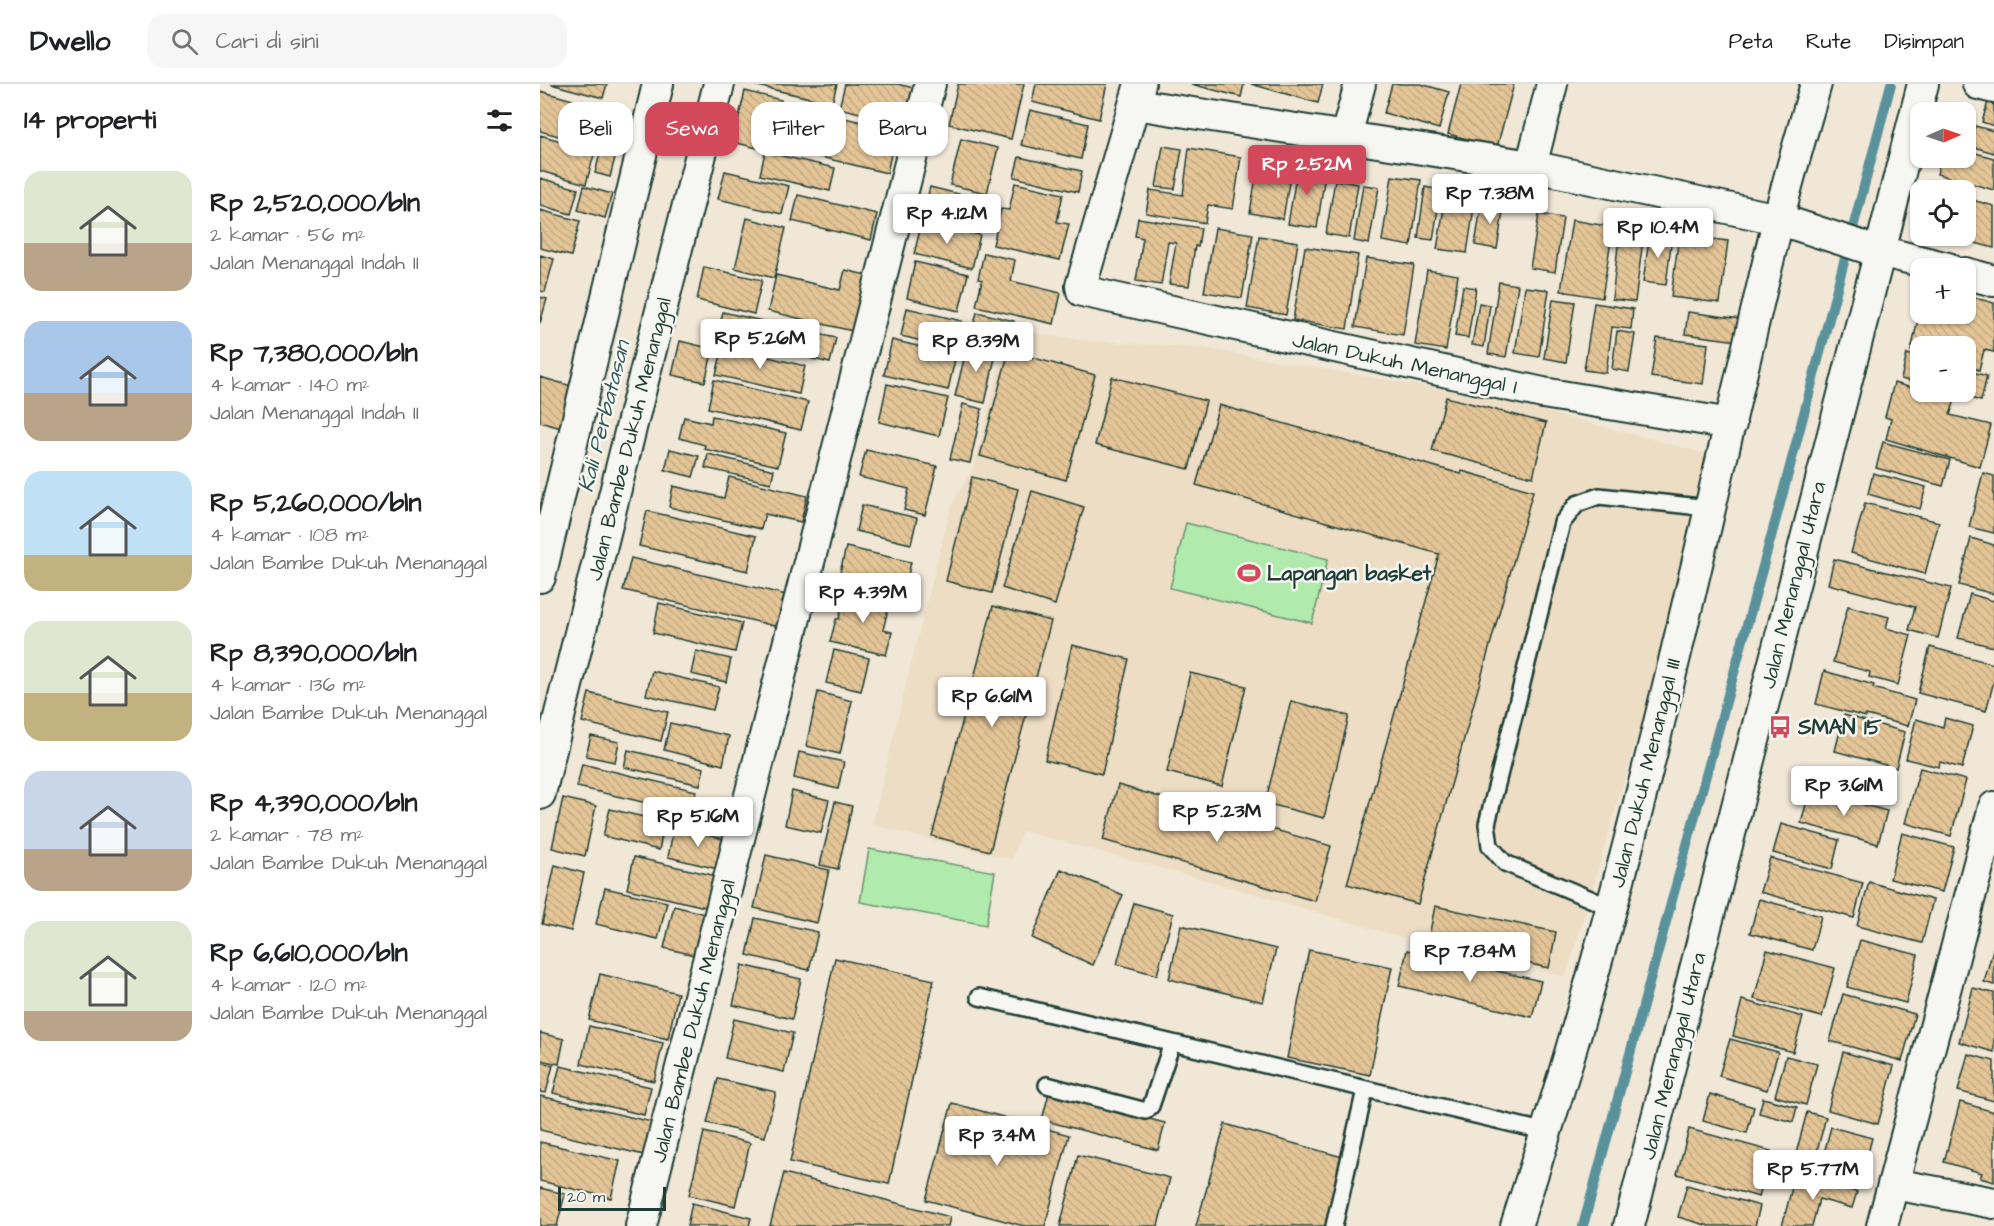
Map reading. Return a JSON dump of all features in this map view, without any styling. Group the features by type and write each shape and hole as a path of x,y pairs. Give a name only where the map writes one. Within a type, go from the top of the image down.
{"street":[{"path":"540,577 658,84"},
{"name":"Jalan Bambe Dukuh Menanggal","path":"540,794 719,84"},
{"name":"Jalan Bambe Dukuh Menanggal","path":"641,1226 930,84"},
{"path":"1346,136 1360,84"},
{"path":"1531,166 1552,84"},
{"name":"Jalan Dukuh Menanggal III","path":"1516,1226 1612,908 1644,785 1756,315 1785,221 1816,84"},
{"name":"Jalan Menanggal Utara","path":"1629,1226 1873,249 1923,84"},
{"path":"1978,84 1994,88"},
{"path":"1138,94 1346,136 1531,166 1785,221 1910,258"},
{"name":"Jalan Dukuh Menanggal I","path":"1138,94 1082,291 1543,393 1731,424"},
{"path":"1976,276 1994,281"},
{"path":"1882,1226 1994,807"},
{"path":"1894,1184 1994,1203"}],"lane":[{"path":"1612,908 1505,863 1490,846 1487,824 1562,523 1577,504 1599,496 1709,508"},
{"path":"979,997 1546,1132"},
{"path":"1047,1084 1146,1111 1151,1106 1172,1043"},
{"path":"1334,1226 1365,1090"}],"shaded area":[{"path":"1027,332 1082,340 1202,348 1497,399 1720,457 1566,977 1421,943 1220,884 1022,831 1012,860 872,825 951,507 974,466 997,375 1006,350"}],"green space":[{"name":"Lapangan basket","path":"1186,523 1328,559 1312,623 1170,588"},
{"path":"869,849 995,872 986,925 860,902"}],"building":[{"path":"551,84 607,84 603,98"},
{"path":"749,84 837,84 832,102"},
{"path":"845,84 897,84 918,89 915,102 858,102 858,113 846,110 846,102 840,102"},
{"path":"958,84 1024,84 1011,139 949,124"},
{"path":"1036,84 1107,84 1099,119 1032,102"},
{"path":"1191,84 1244,84 1241,97"},
{"path":"1251,84 1323,84 1318,103"},
{"path":"1392,84 1421,84 1449,92 1439,129 1384,113"},
{"path":"1461,84 1514,84 1497,147 1448,134"},
{"path":"540,91 580,102 558,102 558,136 540,131"},
{"path":"745,91 781,100 781,102 751,102 751,146 739,144 739,116"},
{"path":"1990,95 1994,96 1994,126 1982,122"},
{"path":"1030,110 1088,124 1081,159 1021,145"},
{"path":"846,118 858,121 858,156 891,156 887,173 816,156 846,156"},
{"path":"1976,126 1994,131 1994,153 1976,148"},
{"path":"540,135 558,140 558,156 594,156 586,184 540,171"},
{"path":"961,139 998,148 987,193 950,185"},
{"path":"1163,146 1182,149 1175,189 1156,187"},
{"path":"1189,148 1241,157 1233,209 1208,205 1205,223 1146,213 1150,190 1183,195"},
{"path":"1976,153 1994,158 1994,190 1976,185 1976,180 1958,180 1937,174 1938,168 1976,168"},
{"path":"599,156 615,156 610,177 595,173"},
{"path":"764,156 782,156 835,168 830,191 760,175"},
{"path":"1019,157 1082,171 1078,192 1014,177"},
{"path":"1259,158 1292,164 1283,219 1250,213"},
{"path":"1298,164 1326,168 1317,228 1288,224"},
{"path":"725,171 789,186 782,214 718,199"},
{"path":"1392,176 1421,180 1411,246 1382,241"},
{"path":"540,178 578,189 571,214 540,205"},
{"path":"1335,180 1358,184 1349,238 1326,234"},
{"path":"1015,183 1063,194 1057,222 1069,224 1060,260 993,245 1001,209 1009,210"},
{"path":"1363,185 1379,187 1369,244 1354,241"},
{"path":"584,186 612,194 605,218 578,210"},
{"path":"930,187 987,201 981,229 923,215"},
{"path":"1425,187 1441,190 1433,240 1418,238"},
{"path":"798,195 877,214 871,240 792,221"},
{"path":"1446,196 1475,201 1467,253 1437,249"},
{"path":"1482,201 1504,205 1497,249 1475,245"},
{"path":"1976,201 1994,206 1994,248 1976,243"},
{"path":"540,210 580,221 571,256 540,248"},
{"path":"1539,214 1563,218 1555,272 1530,268"},
{"path":"747,218 786,228 774,278 735,268"},
{"path":"1138,218 1201,228 1198,247 1195,246 1189,286 1169,284 1176,243 1168,242 1161,285 1136,281 1143,238 1135,236"},
{"path":"1572,220 1613,227 1602,298 1561,291"},
{"path":"922,222 980,235 972,268 914,254"},
{"path":"1215,228 1253,234 1242,298 1204,292"},
{"path":"1620,228 1644,232 1635,302 1612,299"},
{"path":"1650,233 1672,236 1666,285 1643,282"},
{"path":"1679,235 1728,241 1720,303 1671,297"},
{"path":"1259,236 1298,242 1286,315 1247,308"},
{"path":"1305,247 1358,255 1347,329 1293,320"},
{"path":"984,253 1015,260 1011,281 1061,293 1054,324 976,306 982,280 978,279"},
{"path":"540,255 554,259 545,292 540,291"},
{"path":"1366,258 1414,265 1403,335 1355,327"},
{"path":"915,262 968,274 959,311 907,298"},
{"path":"704,267 762,280 754,314 697,300"},
{"path":"845,270 879,278 865,334 768,311 776,275 840,290"},
{"path":"1427,270 1458,275 1446,350 1415,345"},
{"path":"1499,282 1518,285 1506,357 1488,354"},
{"path":"1463,286 1476,288 1468,338 1455,336"},
{"path":"1525,287 1549,290 1539,357 1515,353"},
{"path":"540,297 547,299 540,323"},
{"path":"1976,298 1994,303 1994,352 1984,350 1979,370 1976,369 1976,336 1914,336 1917,324 1976,324"},
{"path":"1553,299 1575,302 1566,362 1544,358"},
{"path":"1479,303 1490,305 1484,347 1472,345"},
{"path":"1594,303 1633,309 1631,329 1612,327 1606,373 1584,370"},
{"path":"907,308 962,321 955,349 901,336"},
{"path":"723,312 836,338 830,363 717,336"},
{"path":"977,312 1014,321 1008,346 971,337"},
{"path":"1688,312 1748,320 1745,342 1685,334"},
{"path":"1617,331 1635,334 1629,372 1612,369"},
{"path":"1657,338 1708,344 1703,384 1651,377"},
{"path":"892,340 956,355 948,390 884,375"},
{"path":"680,341 713,349 705,382 672,375"},
{"path":"968,343 997,349 985,403 955,396"},
{"path":"723,346 805,366 799,394 716,375"},
{"path":"1009,351 1095,375 1066,480 980,456"},
{"path":"1907,354 1910,355 1910,381 1901,379"},
{"path":"1976,373 1987,376 1981,401 1976,400"},
{"path":"540,377 582,389 571,431 540,422"},
{"path":"1112,377 1206,401 1189,469 1095,445"},
{"path":"714,380 808,402 801,430 708,408"},
{"path":"1894,383 1910,387 1910,402 1954,402 1950,415 1991,425 1980,467 1886,439 1891,419 1885,417"},
{"path":"887,384 948,398 939,436 879,422"},
{"path":"1446,397 1546,423 1533,477 1432,451"},
{"path":"963,404 982,409 970,463 950,459"},
{"path":"1219,405 1461,474 1462,471 1533,491 1418,904 1347,884 1439,554 1196,485"},
{"path":"712,416 786,433 778,466 704,449 705,445 679,438 684,417 711,423"},
{"path":"1883,442 1950,460 1943,486 1876,468"},
{"path":"670,449 699,456 693,477 665,470"},
{"path":"866,450 937,466 925,515 904,510 909,489 859,477"},
{"path":"708,454 774,470 771,483 705,468"},
{"path":"1873,473 1926,487 1920,509 1868,494"},
{"path":"1983,473 1994,476 1994,533 1969,527"},
{"path":"729,477 807,496 801,522 765,514 761,529 669,507 673,486 724,498"},
{"path":"972,477 1018,489 992,593 946,581"},
{"path":"1032,491 1084,507 1055,605 1002,588"},
{"path":"1865,503 1939,522 1925,574 1851,553"},
{"path":"862,505 917,518 911,544 856,531"},
{"path":"647,511 756,536 748,571 639,546"},
{"path":"1971,538 1994,545 1994,594 1959,585"},
{"path":"846,547 911,562 904,593 839,577"},
{"path":"631,558 787,595 779,627 623,590"},
{"path":"1834,559 1951,588 1938,638 1909,630 1915,607 1828,584"},
{"path":"845,591 890,601 883,630 892,632 886,655 830,642 836,619 839,619"},
{"path":"1970,594 1994,601 1994,647 1958,638"},
{"path":"659,603 742,623 735,652 653,633"},
{"path":"993,606 1051,621 990,851 932,836"},
{"path":"1848,606 1889,617 1886,628 1911,635 1898,685 1869,677 1870,672 1833,662"},
{"path":"1072,645 1129,659 1102,774 1045,760"},
{"path":"1930,647 1994,664 1994,681 1986,711 1918,693"},
{"path":"834,650 869,658 861,691 826,683"},
{"path":"696,651 731,659 726,682 691,674"},
{"path":"652,671 719,687 713,710 646,695"},
{"path":"1824,671 1874,685 1873,688 1915,700 1908,726 1816,704"},
{"path":"1190,673 1246,686 1222,786 1167,772"},
{"path":"818,692 852,701 840,754 806,746"},
{"path":"589,693 668,712 661,741 582,722"},
{"path":"1291,701 1349,716 1324,818 1265,803"},
{"path":"1844,715 1905,732 1896,768 1835,751"},
{"path":"1945,718 1973,726 1962,768 1940,762 1939,767 1906,759 1916,719 1943,727"},
{"path":"670,723 729,736 723,765 664,750"},
{"path":"591,736 619,742 615,762 586,756"},
{"path":"628,750 704,768 700,785 624,767"},
{"path":"799,752 844,762 838,789 794,778"},
{"path":"582,764 696,791 691,813 577,787"},
{"path":"1856,766 1888,774 1881,799 1849,791"},
{"path":"1920,768 1966,780 1951,836 1905,823"},
{"path":"1118,785 1331,846 1315,901 1103,840"},
{"path":"1810,790 1887,811 1878,844 1801,823"},
{"path":"792,791 829,800 821,833 785,825"},
{"path":"563,798 596,806 585,856 552,848"},
{"path":"835,802 852,806 838,869 820,865"},
{"path":"610,809 665,822 659,850 603,836"},
{"path":"1781,824 1839,840 1832,869 1773,853"},
{"path":"674,827 729,840 722,870 668,857"},
{"path":"1902,833 1954,847 1942,892 1890,879"},
{"path":"766,855 829,870 817,923 754,908"},
{"path":"634,857 721,877 714,909 627,889"},
{"path":"1770,858 1863,883 1854,918 1760,892"},
{"path":"555,865 584,873 571,931 542,924"},
{"path":"1061,869 1123,895 1093,965 1032,938"},
{"path":"1869,882 1933,900 1922,943 1857,926"},
{"path":"605,888 667,902 658,939 596,924"},
{"path":"1759,899 1821,916 1812,950 1750,933"},
{"path":"1134,903 1173,914 1157,975 1117,964"},
{"path":"674,906 716,917 707,958 664,948"},
{"path":"1435,906 1556,932 1549,968 1428,942"},
{"path":"755,918 818,932 809,970 747,955"},
{"path":"1181,925 1276,949 1263,1002 1169,979"},
{"path":"1860,940 1918,955 1906,1003 1847,987"},
{"path":"1994,946 1994,985 1984,982"},
{"path":"1309,950 1392,967 1370,1075 1287,1058"},
{"path":"1407,950 1541,981 1532,1017 1399,986"},
{"path":"1767,950 1835,968 1822,1017 1754,999"},
{"path":"835,958 934,980 889,1184 790,1162"},
{"path":"742,965 801,979 792,1019 733,1005"},
{"path":"600,974 678,993 668,1039 589,1020"},
{"path":"1973,988 1994,993 1994,1052 1959,1042"},
{"path":"1843,994 1915,1014 1902,1061 1830,1041"},
{"path":"1742,1000 1803,1017 1793,1052 1733,1036"},
{"path":"734,1019 793,1033 784,1072 725,1058"},
{"path":"589,1026 663,1043 654,1081 581,1064"},
{"path":"540,1033 564,1039 559,1064 540,1060"},
{"path":"1730,1039 1778,1052 1767,1090 1719,1076"},
{"path":"1843,1052 1894,1066 1878,1124 1828,1110"},
{"path":"1968,1054 1994,1061 1994,1101 1958,1091"},
{"path":"1786,1056 1817,1064 1806,1105 1775,1096"},
{"path":"540,1062 553,1065 546,1093 540,1092"},
{"path":"560,1066 651,1087 644,1115 553,1093"},
{"path":"718,1079 776,1092 765,1137 707,1123"},
{"path":"1049,1093 1165,1123 1158,1150 1042,1120"},
{"path":"1710,1094 1754,1107 1747,1133 1703,1121"},
{"path":"540,1096 652,1122 644,1155 540,1130"},
{"path":"1763,1098 1797,1107 1793,1122 1759,1113"},
{"path":"1960,1102 1994,1112 1994,1182 1980,1178 1982,1173 1944,1162"},
{"path":"952,1103 1069,1135 1045,1226 1024,1226 926,1200"},
{"path":"1807,1112 1826,1117 1812,1170 1793,1165"},
{"path":"1225,1124 1346,1158 1327,1226 1196,1226"},
{"path":"1831,1127 1872,1138 1860,1184 1819,1172"},
{"path":"1689,1129 1771,1151 1759,1197 1677,1174"},
{"path":"704,1132 750,1143 735,1206 689,1195"},
{"path":"540,1142 620,1161 611,1198 540,1181"},
{"path":"1078,1155 1170,1178 1158,1226 1060,1226"},
{"path":"784,1173 950,1217 948,1226 770,1226"},
{"path":"1795,1176 1857,1192 1852,1208 1819,1199 1812,1226 1782,1226"},
{"path":"1687,1185 1760,1206 1755,1226 1709,1226 1678,1217"},
{"path":"540,1188 565,1194 557,1226 540,1226"},
{"path":"692,1203 751,1218 749,1226 687,1226"}],"waterway":[{"path":"1583,1226 1780,504 1891,84"}],"place":[{"name":"Lapangan basket","path":"1249,573"},
{"name":"SMAN 15","path":"1780,727"}],"water label":[{"name":"Kali Perbatasan","path":"603,416"}]}
